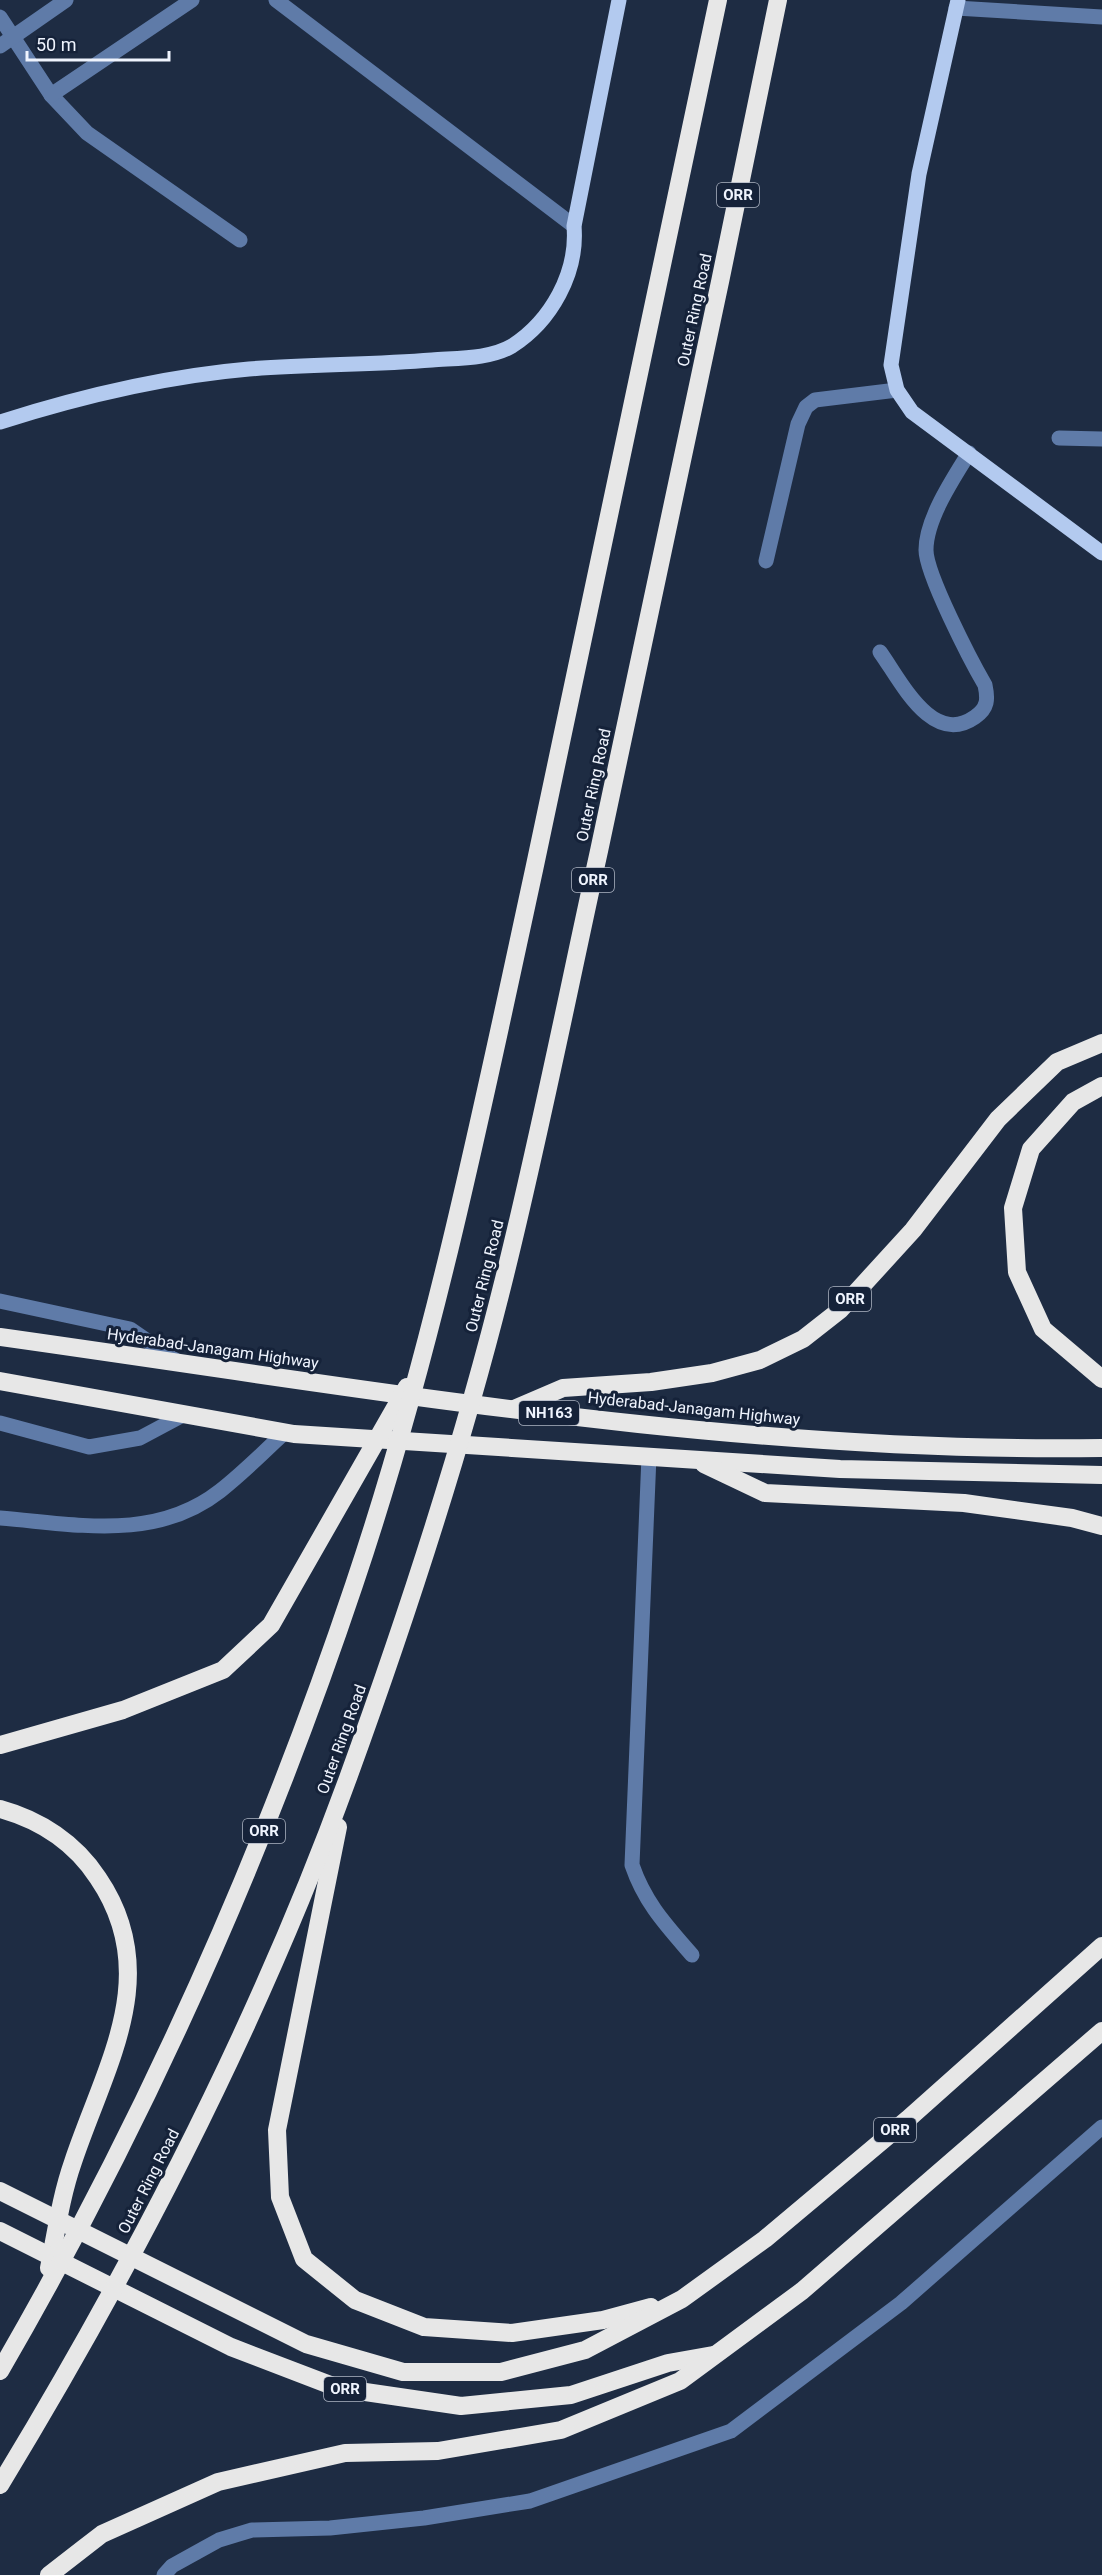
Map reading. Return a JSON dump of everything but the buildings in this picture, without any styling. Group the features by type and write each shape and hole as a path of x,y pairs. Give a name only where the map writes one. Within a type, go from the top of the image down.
{"highway":[{"name":"ORR","path":"0,2371 91,2209 171,2048 247,1875 332,1649 385,1488 421,1365 468,1176 635,401 718,0"},
{"name":"Outer Ring Road","path":"0,2486 97,2320 142,2235 224,2073 258,1997 348,1780 406,1612 444,1492 480,1369 525,1190 626,728 778,0"},
{"name":"ORR","path":"512,1409 563,1388 651,1382 712,1373 760,1360 803,1340 840,1310 913,1230 998,1119 1057,1062 1102,1043"},
{"path":"1102,1086 1073,1102 1032,1149 1013,1208 1017,1272 1043,1329 1102,1379"},
{"name":"Hyderabad-Janagam Highway","path":"0,1337 512,1409 828,1441 1021,1450 1102,1448"},
{"path":"0,1745 123,1710 223,1670 271,1625 349,1485 421,1365"},
{"name":"NH163","path":"0,1380 285,1432 840,1469 1102,1475"},
{"path":"694,1460 765,1493 964,1503 1072,1518 1102,1526"},
{"name":"ORR","path":"348,1780 277,2130 280,2197 304,2259 355,2300 424,2327 512,2333 603,2320 682,2299"},
{"path":"0,1809 50,1830 81,1856 105,1887 114,1904 129,1955 127,2001 119,2038 63,2195 45,2292"},
{"name":"ORR","path":"0,2191 306,2344 403,2372 501,2372 585,2350 682,2299 765,2239 801,2209 908,2119 1101,1948"},
{"name":"ORR","path":"49,2575 102,2534 218,2482 345,2453 438,2451 561,2430 680,2381 802,2291 1102,2031"},
{"name":"ORR","path":"0,2231 231,2347 338,2388 461,2406 572,2395 668,2362 717,2354"}],"main road":[{"path":"0,422 95,393 249,369 356,366 474,357 510,347 545,318 564,284 576,242 574,226 619,0"},
{"path":"957,4 919,174 891,365 897,390 912,412 1102,553"}],"street":[{"path":"7,41 66,0"},
{"path":"51,95 192,0"},
{"path":"276,0 574,226"},
{"path":"957,4 1102,17"},
{"path":"0,17 7,41 51,95 87,133 240,240"},
{"path":"766,561 798,424 806,407 815,400 897,390"},
{"path":"1059,438 1102,439"},
{"path":"880,652 914,700 930,718 940,724 956,725 983,712 988,700 985,685 928,565 926,549 930,528 945,493 969,453"},
{"path":"0,1301 130,1329 178,1362"},
{"path":"0,1423 89,1447 140,1438 185,1414"},
{"path":"0,1518 69,1526 154,1523 203,1503 221,1491 285,1432"},
{"path":"649,1456 632,1865 640,1890 654,1911 692,1955"},
{"path":"164,2575 172,2566 219,2541 252,2530 342,2527 424,2518 530,2501 731,2431 900,2303 1102,2127"}]}
